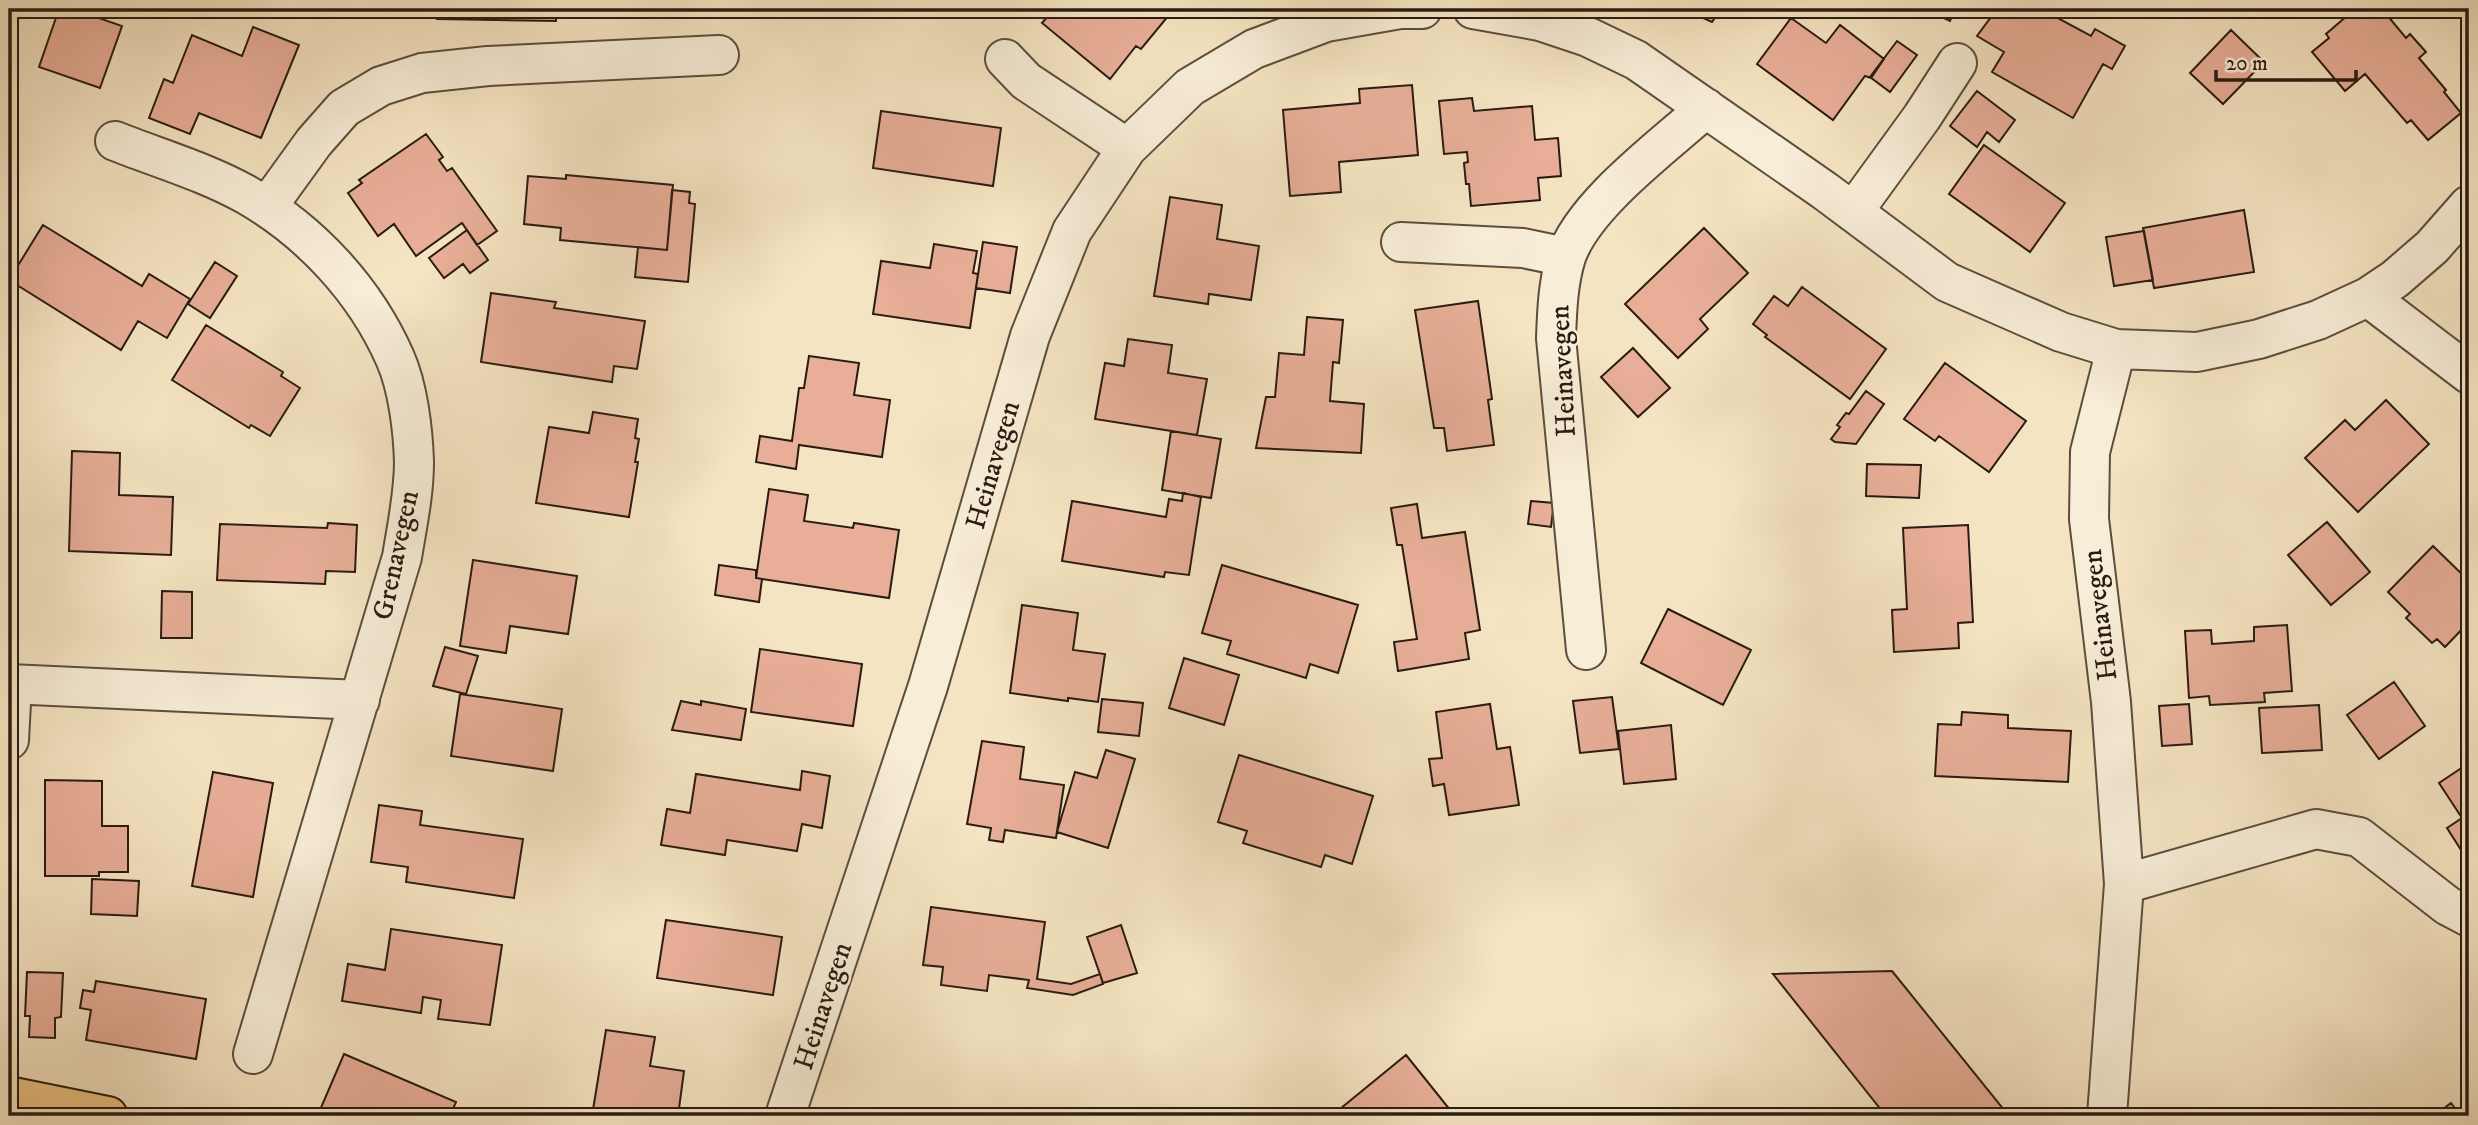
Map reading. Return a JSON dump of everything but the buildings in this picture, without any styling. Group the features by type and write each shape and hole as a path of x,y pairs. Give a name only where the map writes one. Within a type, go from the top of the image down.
{"main road":[{"path":"9,1096 108,1116"}],"street":[{"name":"Heinavegen","path":"786,1116 928,686 1030,336 1072,231 1127,148 1190,87 1254,49 1326,22 1400,9 1422,9"},
{"path":"1473,9 1540,21 1588,37 1636,60 1853,212 1947,282 2061,332 2116,349 2197,352 2259,340 2318,320 2368,297 2395,279 2432,247 2469,205"},
{"path":"267,207 314,142 344,108 381,86 422,73 488,66 719,55"},
{"path":"1006,59 1026,81 1127,148"},
{"path":"1853,212 1922,117 1956,63"},
{"name":"Heinavegen","path":"1586,650 1556,338 1557,303 1566,257 1582,226 1605,198 1706,108"},
{"name":"Grenavegen","path":"115,141 244,194 288,222 333,263 369,310 396,360 410,414 414,464 402,557 253,1054"},
{"path":"1401,242 1523,248 1566,257"},
{"path":"2368,297 2469,374"},
{"name":"Heinavegen","path":"2107,1116 2124,884 2111,702 2089,519 2090,452 2116,349"},
{"path":"9,740 10,684 360,700"},
{"path":"2124,884 2316,829 2359,838 2448,906 2469,917"}]}
